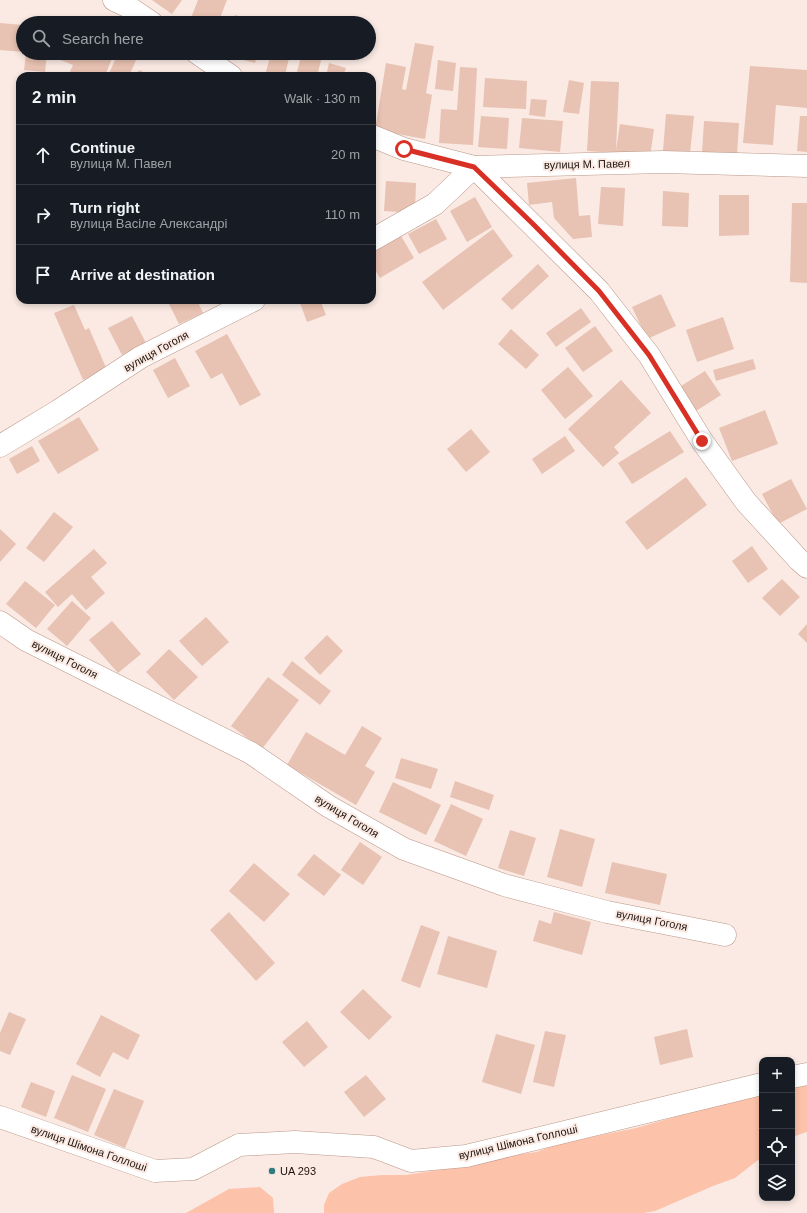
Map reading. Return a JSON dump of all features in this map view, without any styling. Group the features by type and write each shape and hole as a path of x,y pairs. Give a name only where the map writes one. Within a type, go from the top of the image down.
{"street":[{"path":"114,0 127,6 142,16"},
{"path":"207,60 225,72"},
{"name":"вулиця М. Павел","path":"376,138 404,149 474,167 663,162 807,166"},
{"path":"376,238 435,204 474,167 599,291 649,355 702,441 746,502 807,567"},
{"name":"вулиця Гоголя","path":"0,446 141,358 246,304"},
{"name":"вулиця Гоголя","path":"0,622 26,640 251,753 328,806 404,849 504,885 607,912 725,934"},
{"path":"795,1076 807,1074"},
{"name":"вулиця Шімона Голлоші","path":"0,1117 154,1171 194,1169 239,1144 295,1142 374,1147 411,1161 466,1156 759,1085"}],"shaded area":[{"path":"807,1085 807,1132 795,1136 795,1093 795,1087"},
{"path":"759,1096 759,1159 735,1178 655,1211 643,1213 324,1213 324,1205 329,1193 342,1184 360,1177 406,1175 477,1164 515,1155 537,1152 557,1144 636,1128 692,1112"},
{"path":"260,1187 273,1198 274,1213 186,1213 229,1189"}],"building":[{"path":"152,0 182,0 172,14"},
{"path":"198,0 227,0 221,16 192,16"},
{"path":"0,23 16,24 16,51 0,50"},
{"path":"415,43 434,46 426,93 432,95 425,139 376,130 386,63 406,67 402,89 406,90"},
{"path":"25,60 46,60 45,72 24,70"},
{"path":"60,60 111,60 107,72 70,72 73,65"},
{"path":"115,60 136,60 131,72 110,72"},
{"path":"243,60 256,60 255,63"},
{"path":"269,60 288,60 286,72 266,72"},
{"path":"300,60 321,60 318,72 297,72"},
{"path":"438,60 456,63 453,91 435,89"},
{"path":"329,63 346,68 344,72 327,72"},
{"path":"750,66 807,70 807,108 776,105 773,145 743,143"},
{"path":"460,67 477,68 473,145 439,143 441,109 457,110"},
{"path":"485,78 527,81 526,109 483,107"},
{"path":"569,80 584,83 579,114 563,112"},
{"path":"591,81 619,82 616,150 620,124 654,129 650,157 587,151"},
{"path":"531,99 547,100 545,117 529,115"},
{"path":"666,114 694,116 690,153 663,151"},
{"path":"481,116 509,118 507,149 478,147"},
{"path":"800,116 807,116 807,152 797,151"},
{"path":"522,118 563,121 560,152 519,148"},
{"path":"704,121 739,123 737,155 702,153"},
{"path":"576,178 579,216 590,215 592,237 573,239 554,218 552,202 529,205 527,183"},
{"path":"386,181 416,183 415,213 384,211"},
{"path":"601,187 625,188 623,226 598,224"},
{"path":"663,191 689,193 688,227 662,226"},
{"path":"719,195 749,195 749,235 719,236"},
{"path":"475,197 492,227 467,242 450,211"},
{"path":"792,203 807,203 807,283 790,282"},
{"path":"436,219 447,239 419,254 408,234"},
{"path":"493,229 513,256 443,310 422,282"},
{"path":"401,236 414,258 380,278 376,272 376,251"},
{"path":"538,264 549,276 512,310 501,299"},
{"path":"661,294 676,326 647,339 632,307"},
{"path":"169,304 199,304 203,313 179,324"},
{"path":"300,304 322,304 326,315 307,322"},
{"path":"74,305 85,330 89,328 107,370 83,380 54,313"},
{"path":"581,308 591,322 556,347 546,333"},
{"path":"132,316 146,343 122,355 108,328"},
{"path":"723,317 734,349 697,362 686,330"},
{"path":"595,326 613,351 583,372 565,348"},
{"path":"511,329 539,355 526,369 498,344"},
{"path":"227,334 261,395 240,406 222,373 211,379 195,351"},
{"path":"175,358 190,386 168,398 153,370"},
{"path":"753,359 756,369 716,381 713,370"},
{"path":"568,367 593,396 565,419 541,390"},
{"path":"705,371 721,395 696,411 681,386"},
{"path":"621,380 651,413 614,447 619,453 603,467 568,429"},
{"path":"765,410 778,444 732,461 719,428"},
{"path":"79,417 99,450 58,474 38,441"},
{"path":"471,429 490,452 466,472 447,449"},
{"path":"670,431 684,452 632,484 618,463"},
{"path":"565,436 575,451 542,474 532,459"},
{"path":"32,446 40,461 17,474 9,459"},
{"path":"686,477 707,505 647,550 625,522"},
{"path":"791,479 807,509 778,524 762,494"},
{"path":"54,512 73,527 44,562 26,548"},
{"path":"0,529 16,544 0,562"},
{"path":"752,546 768,569 748,583 732,561"},
{"path":"94,549 107,563 91,577 105,593 86,610 72,594 58,607 45,592"},
{"path":"782,579 800,597 780,616 762,598"},
{"path":"25,581 55,605 36,628 6,604"},
{"path":"72,601 91,618 67,646 47,629"},
{"path":"206,617 229,642 202,666 179,641"},
{"path":"112,621 141,654 118,673 89,640"},
{"path":"807,624 807,643 798,634"},
{"path":"327,635 343,651 320,675 304,658"},
{"path":"169,649 198,677 174,700 146,672"},
{"path":"292,661 331,691 320,705 282,675"},
{"path":"268,677 299,700 262,749 231,726"},
{"path":"362,726 382,738 365,766 375,772 356,805 287,765 306,732 345,755"},
{"path":"401,758 438,769 431,789 395,778"},
{"path":"455,781 494,795 489,810 450,797"},
{"path":"393,782 441,805 426,835 379,812"},
{"path":"451,804 483,819 466,856 434,841"},
{"path":"560,829 595,839 582,887 547,877"},
{"path":"510,830 536,838 524,876 498,868"},
{"path":"360,842 382,857 363,885 341,870"},
{"path":"314,854 341,875 324,896 297,875"},
{"path":"612,862 667,874 660,905 605,893"},
{"path":"254,863 290,894 264,922 229,891"},
{"path":"229,912 275,963 256,981 210,930"},
{"path":"554,912 591,922 582,955 533,941 539,920 551,924"},
{"path":"421,925 440,932 420,988 401,981"},
{"path":"448,936 497,951 487,988 437,974"},
{"path":"363,989 392,1017 369,1040 340,1012"},
{"path":"9,1012 26,1019 10,1055 0,1051 0,1033"},
{"path":"101,1015 140,1035 128,1060 113,1052 100,1077 76,1064"},
{"path":"307,1021 328,1047 304,1067 282,1042"},
{"path":"687,1029 693,1057 660,1065 654,1037"},
{"path":"545,1031 566,1035 554,1087 533,1082"},
{"path":"496,1034 535,1045 521,1094 482,1082"},
{"path":"72,1075 106,1089 88,1132 54,1118"},
{"path":"366,1075 386,1099 364,1117 344,1092"},
{"path":"31,1082 55,1091 46,1117 21,1107"},
{"path":"114,1089 144,1101 125,1148 94,1135"}],"place":[{"name":"UA 293","path":"272,1171"}],"route":[{"path":"404,149 474,167 533,224 599,291 649,355 702,441"}]}
